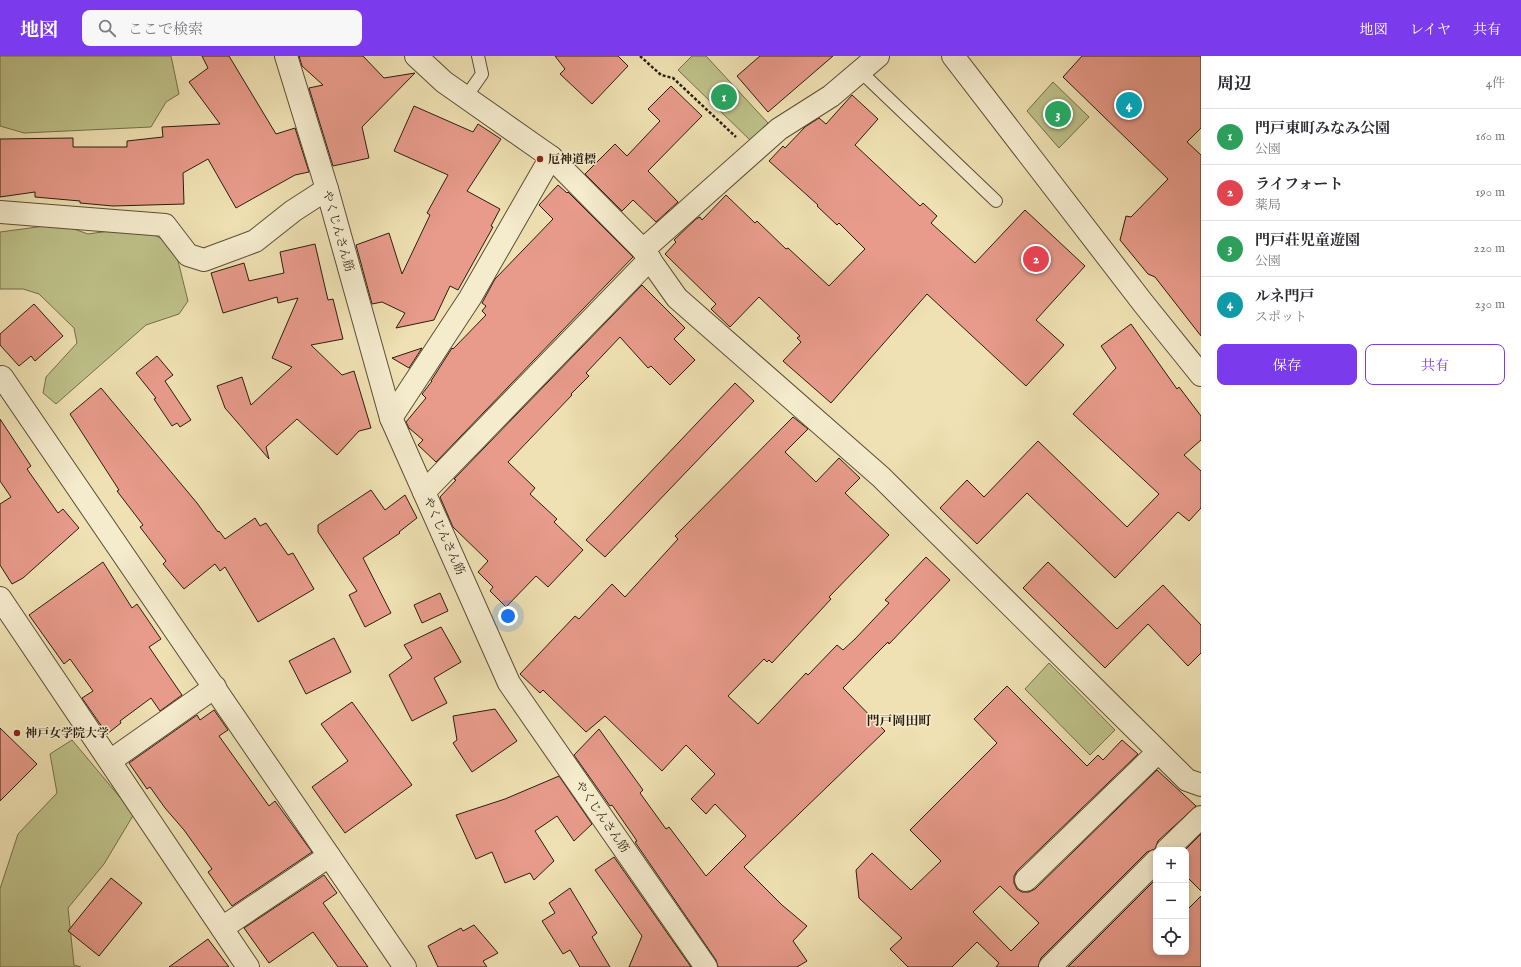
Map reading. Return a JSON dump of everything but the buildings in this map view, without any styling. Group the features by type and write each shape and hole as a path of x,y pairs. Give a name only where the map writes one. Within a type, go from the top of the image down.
{"street":[{"name":"やくじんさん筋","path":"286,56 327,190 391,418 509,683 706,967"},
{"path":"416,56 444,82 551,157 646,255 677,298 881,477 1187,780 1201,785"},
{"path":"424,492 646,255 753,152 779,130 831,96 878,56"},
{"path":"953,56 1143,303 1201,375"},
{"path":"391,418 470,298 551,157"},
{"path":"0,212 165,225 188,254 204,260 254,241 293,211 327,190"},
{"path":"1,376 405,967"},
{"path":"0,598 248,967"},
{"path":"110,761 215,687"},
{"path":"1026,880 1158,752"},
{"path":"1170,847 1201,817"},
{"path":"222,928 329,856"},
{"path":"1050,967 1153,864"}],"lane":[{"path":"466,98 482,74 478,56"},
{"path":"861,72 996,201"}],"path":[{"path":"640,56 661,75 672,78 753,152"}],"green space":[{"path":"0,56 171,56 179,94 166,102 151,127 24,133 0,126"},
{"path":"692,56 706,56 768,123 751,141 678,70"},
{"path":"1053,82 1089,117 1059,148 1027,111"},
{"path":"60,224 88,234 138,227 166,241 176,253 188,301 179,314 146,325 56,404 43,393 46,377 77,343 74,328 39,294 23,289 0,289 0,232"},
{"path":"1049,663 1115,730 1090,755 1025,689"},
{"path":"72,740 134,814 104,864 68,908 74,965 81,967 0,967 0,889 18,834 57,793 50,754"}],"place":[{"name":"門戸東町みなみ公園","path":"724,97"},
{"name":"ルネ門戸","path":"1129,105"},
{"name":"門戸荘児童遊園","path":"1058,114"},
{"name":"厄神道標","path":"540,159"},
{"name":"ライフォート","path":"1036,259"},
{"name":"神戸女学院大学","path":"17,733"}],"district":[{"name":"門戸岡田町","path":"899,721"}]}
